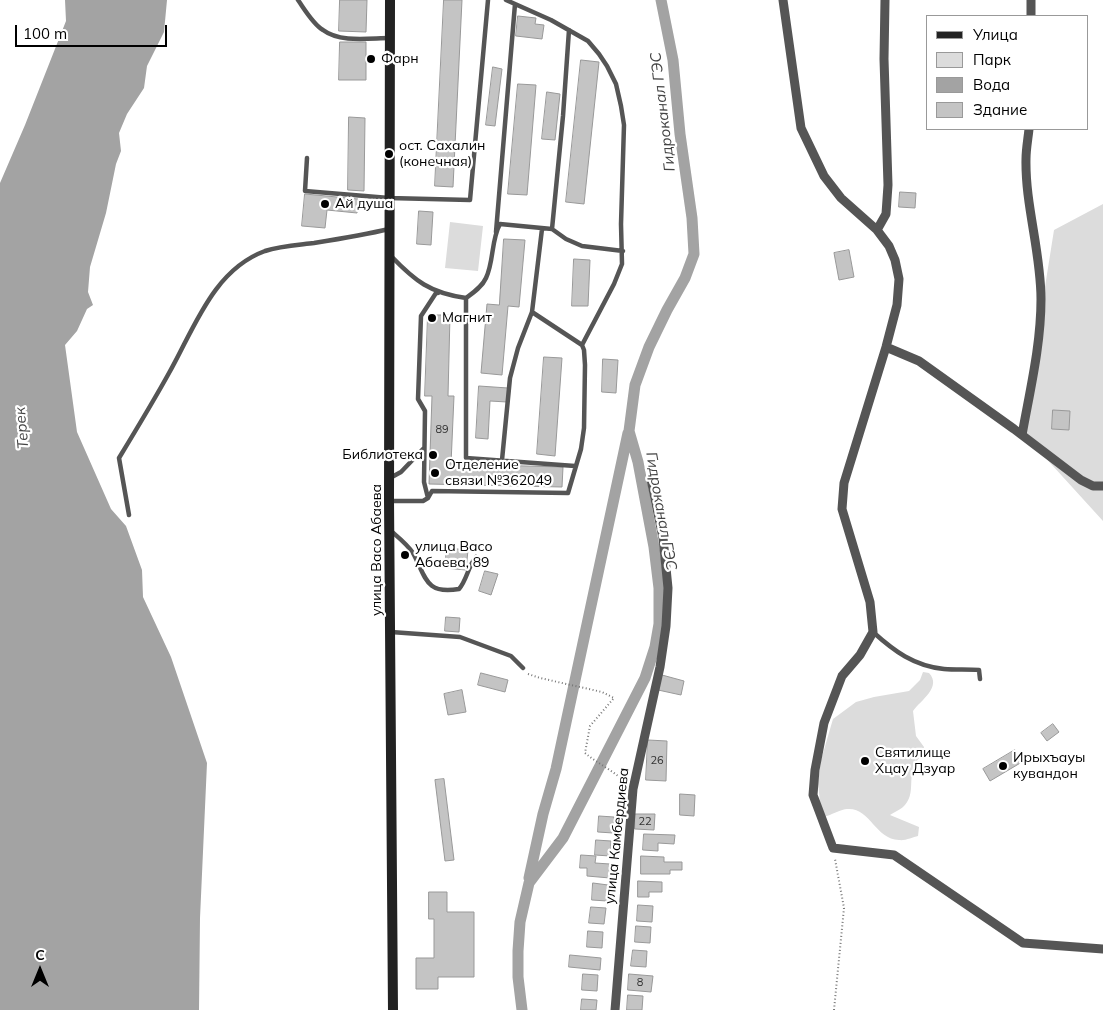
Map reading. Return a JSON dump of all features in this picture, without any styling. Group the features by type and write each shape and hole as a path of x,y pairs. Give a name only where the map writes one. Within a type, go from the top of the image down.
{"street":[{"name":"улица Васо Абаева","path":"390,0 389,500 393,1010"},
{"path":"783,0 801,128 824,176 841,198 877,230 889,246 895,260 899,279 897,305 886,347 844,482 842,509 870,602 873,632 860,655 842,676 824,723 815,770 813,796 833,848 894,855 1022,944 1103,949"},
{"path":"877,230 886,214 888,185 884,59 885,0"},
{"path":"1031,0 1031,15"},
{"path":"1022,435 1038,344 1041,298 1037,250 1026,178 1026,158 1030,130"},
{"path":"886,347 919,362 1022,435 1081,480 1093,486 1103,486"},
{"name":"улица Камбердиева","path":"615,1010 633,789 660,667 666,626 668,588 663,538 651,479"}],"lane":[{"path":"298,0 322,30 332,35 348,38 390,38"},
{"path":"307,158 305,191 389,198 470,200 488,0"},
{"path":"506,0 588,41 599,54 616,84 624,125 622,264 582,344"},
{"path":"389,254 410,275 439,293 466,298 478,289 486,279 496,232 515,4"},
{"path":"552,229 569,30"},
{"path":"496,232 500,224 552,229 582,246 623,252"},
{"path":"128,515 119,458 170,371 187,337 220,284 236,267 266,251 389,229"},
{"path":"502,460 510,378 518,348 532,312 542,229"},
{"path":"428,498 424,482 425,412 418,399 421,316 436,293 439,293"},
{"path":"466,298 466,458 575,466"},
{"path":"389,500 423,501 428,498 432,491 568,493 581,449 584,428 584,350 582,344 532,312"},
{"path":"390,478 401,472 424,448"},
{"path":"390,530 409,548 423,576 431,587 439,590 459,590 476,557"},
{"path":"391,632 460,637 511,656 523,668"},
{"path":"873,632 894,651 916,662 944,669 979,670 980,679"}],"path":[{"path":"523,668 528,675 602,692 614,698 590,726 585,753 611,770 633,789"},
{"path":"833,848 844,908 834,1010"}],"green space":[{"path":"1103,204 1103,521 1022,432 1054,230"},
{"path":"450,222 483,226 478,271 445,268"},
{"path":"923,672 929,673 932,678 932,688 913,711 916,736 924,747 924,753 917,760 914,767 907,803 890,815 919,827 918,836 901,840 891,838 855,810 845,809 824,817 818,783 821,760 833,719 856,702 909,691 920,680"}],"water":[{"name":"Терек","path":"65,0 167,0 164,32 147,66 144,88 127,114 119,133 121,151 116,164 106,213 90,267 88,292 93,305 87,309 77,331 65,345 77,432 111,509 126,526 142,570 143,597 171,657 207,763 200,918 199,1010 0,1010 0,183 66,21"}],"building":[{"path":"340,0 367,0 366,32 339,31"},
{"path":"444,0 462,0 453,187 435,186"},
{"path":"518,16 536,18 535,24 544,25 542,39 516,36"},
{"path":"340,42 366,42 366,80 339,80"},
{"path":"581,60 599,62 584,204 566,202"},
{"path":"493,67 502,69 495,126 486,125"},
{"path":"518,84 536,85 527,195 508,194"},
{"path":"547,92 560,94 555,140 542,139"},
{"path":"349,117 365,118 364,191 348,190"},
{"path":"900,192 916,193 915,208 899,207"},
{"path":"305,194 358,199 357,213 327,210 325,228 302,226"},
{"path":"419,211 433,212 431,245 417,244"},
{"path":"504,239 525,240 519,307 508,306 502,375 481,373 487,304 499,305"},
{"path":"849,250 854,277 839,280 834,253"},
{"path":"574,259 590,260 588,306 572,306"},
{"path":"428,315 450,315 448,396 454,396 451,464 563,467 562,487 429,484 432,396 425,396"},
{"path":"544,357 562,358 555,456 537,454"},
{"path":"603,359 618,360 616,393 602,392"},
{"path":"479,386 508,388 507,402 490,401 488,439 476,438"},
{"path":"1053,410 1070,411 1069,430 1052,429"},
{"path":"447,548 468,550 466,570 445,568"},
{"path":"485,571 498,574 491,595 479,591"},
{"path":"446,617 460,618 459,632 445,631"},
{"path":"481,673 508,680 505,692 478,685"},
{"path":"662,675 684,681 681,695 658,690"},
{"path":"462,690 466,712 448,715 444,694"},
{"path":"1053,724 1059,732 1047,741 1041,733"},
{"path":"648,740 667,741 666,781 646,780"},
{"name":"Ирыхъауы кувандон","path":"1015,750 1022,762 990,781 983,769"},
{"path":"444,779 454,860 445,861 435,780"},
{"path":"680,794 695,795 694,816 680,815"},
{"path":"635,814 655,814 654,830 635,829"},
{"path":"599,816 614,817 613,833 598,832"},
{"path":"644,834 675,835 674,844 658,843 658,851 643,850"},
{"path":"596,840 611,841 610,856 595,855"},
{"path":"581,855 596,856 595,863 610,864 610,878 587,876 587,868 580,868"},
{"path":"641,856 664,857 664,862 682,862 682,870 670,870 670,874 641,874"},
{"path":"638,881 662,882 662,892 649,892 649,897 638,897"},
{"path":"593,883 608,885 607,901 592,900"},
{"path":"429,892 447,892 447,912 474,912 474,977 438,977 438,989 416,989 416,958 434,958 434,919 429,919"},
{"path":"638,905 653,906 652,922 637,921"},
{"path":"591,907 606,908 604,924 589,923"},
{"path":"636,926 651,927 650,943 635,942"},
{"path":"588,931 603,932 602,948 587,947"},
{"path":"633,950 647,951 646,967 631,966"},
{"path":"570,955 601,958 600,970 569,967"},
{"path":"583,974 598,975 597,991 582,990"},
{"path":"629,974 653,976 651,992 628,990"},
{"path":"628,995 643,996 642,1010 627,1010"},
{"path":"582,999 597,1000 596,1010 581,1010"}],"waterway":[{"name":"Гидроканал ГЭС","path":"522,1010 518,977 518,951 520,922 529,883 563,838 645,678 655,647 659,624 659,588 654,547 638,462 629,431 635,385 649,347 685,278 694,254 692,218 680,134 673,60 661,0"},
{"path":"529,878 543,814 556,769 628,433"}],"place":[{"name":"Фарн","path":"371,59"},
{"name":"ост. Сахалин (конечная)","path":"389,154"},
{"name":"Ай душа","path":"325,204"},
{"name":"Магнит","path":"432,318"},
{"name":"Библиотека","path":"433,455"},
{"name":"Отделение связи №362049","path":"435,473"},
{"name":"улица Васо Абаева, 89","path":"405,555"},
{"name":"Святилище Хцау Дзуар","path":"865,761"},
{"name":"Ирыхъауы кувандон","path":"1003,766"}]}
